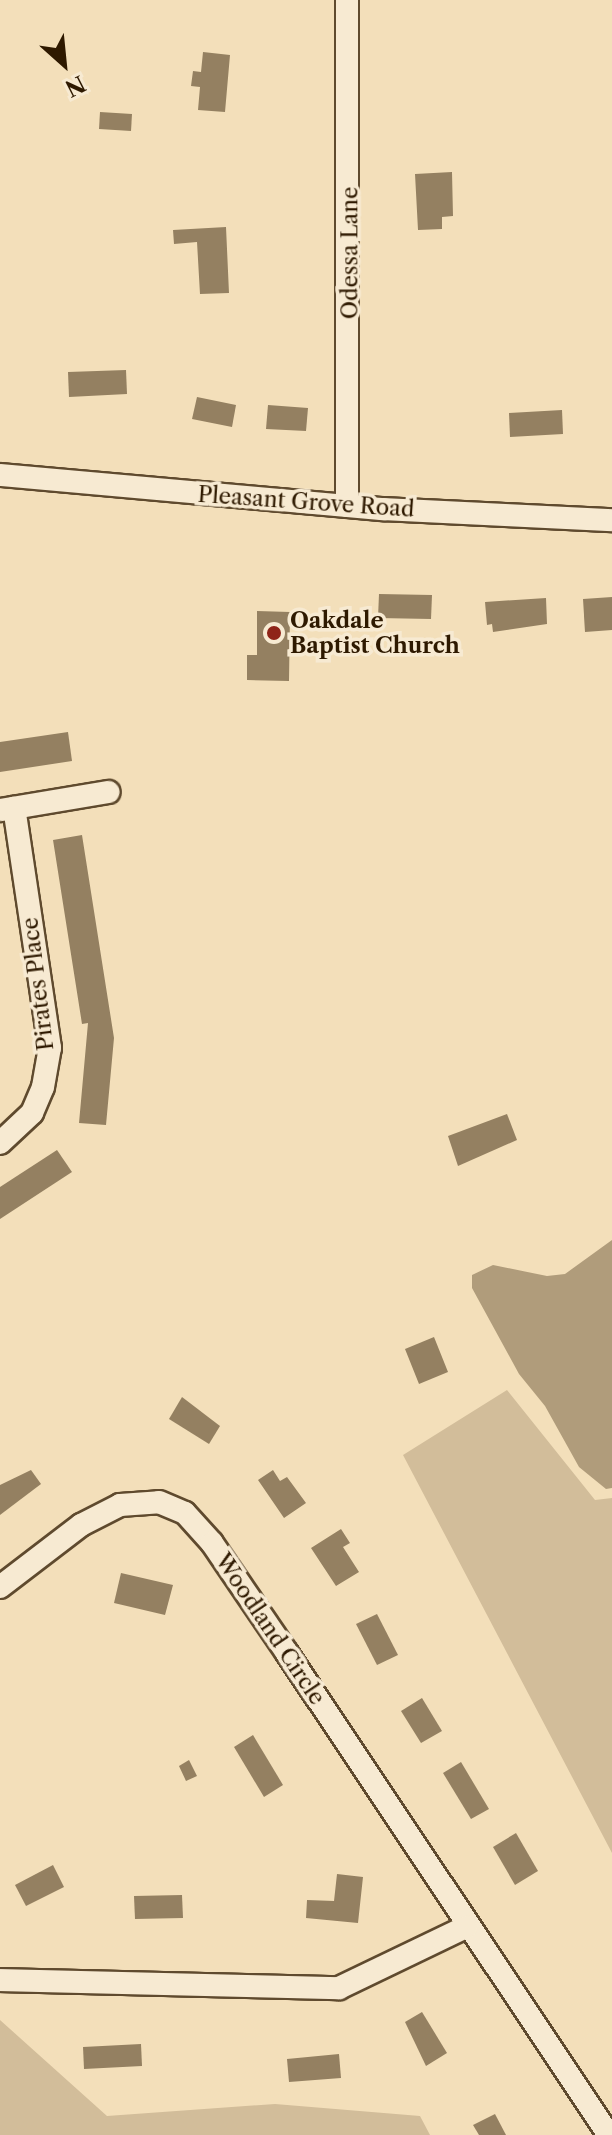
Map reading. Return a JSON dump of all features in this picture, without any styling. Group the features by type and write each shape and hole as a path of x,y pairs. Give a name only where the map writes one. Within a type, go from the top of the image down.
{"street":[{"name":"Odessa Lane","path":"347,0 347,506"},
{"name":"Pleasant Grove Road","path":"0,475 347,506 612,520"},
{"path":"7,809 109,792"},
{"name":"Pirates Place","path":"0,1143 32,1113 43,1087 50,1048 7,809"},
{"name":"Woodland Circle","path":"0,1587 81,1525 120,1505 159,1502 185,1513 212,1543 287,1653 466,1927 609,2135"},
{"path":"0,1980 339,1988 466,1927"}],"shaded area":[{"path":"612,1240 612,1488 606,1489 579,1467 545,1406 519,1374 472,1288 472,1275 493,1265 547,1276 565,1274"},
{"path":"507,1390 595,1500 612,1498 612,1853 403,1455"},
{"path":"0,2020 107,2116 275,2104 420,2116 430,2135 0,2135"}],"building":[{"path":"203,52 230,55 225,112 198,110 200,87 191,86 193,71 201,72"},
{"path":"100,112 132,114 131,131 99,129"},
{"path":"452,172 453,216 442,217 442,229 418,230 415,174"},
{"path":"226,227 229,293 200,294 197,242 174,244 173,230"},
{"path":"126,370 127,394 69,397 68,372"},
{"path":"197,397 236,405 232,427 192,419"},
{"path":"268,405 308,408 306,431 266,429"},
{"path":"562,410 563,434 510,437 509,413"},
{"path":"379,594 432,595 431,619 378,618"},
{"path":"612,597 612,630 585,632 583,599"},
{"path":"546,598 547,624 493,632 492,624 487,625 485,602"},
{"name":"Oakdale Baptist Church","path":"257,611 290,612 289,681 247,680 247,655 257,655"},
{"path":"68,732 72,761 0,772 0,742"},
{"path":"82,835 114,1038 106,1125 79,1123 88,1023 82,1024 53,840"},
{"path":"507,1114 517,1140 458,1166 448,1136"},
{"path":"57,1150 72,1172 0,1219 0,1187"},
{"path":"434,1337 448,1372 419,1384 405,1349"},
{"path":"182,1397 220,1426 209,1444 169,1419"},
{"path":"31,1470 41,1484 0,1515 0,1485"},
{"path":"273,1470 280,1481 287,1477 306,1503 284,1518 258,1480"},
{"path":"341,1529 350,1543 343,1547 359,1572 336,1586 311,1548"},
{"path":"121,1573 173,1585 165,1615 114,1603"},
{"path":"377,1614 398,1655 377,1665 356,1624"},
{"path":"422,1698 442,1731 421,1743 401,1711"},
{"path":"253,1735 283,1785 264,1797 234,1747"},
{"path":"189,1760 197,1776 186,1781 179,1766"},
{"path":"461,1762 489,1809 471,1819 443,1773"},
{"path":"516,1833 538,1871 515,1885 493,1847"},
{"path":"53,1865 64,1887 26,1906 15,1885"},
{"path":"337,1874 363,1877 358,1923 306,1918 307,1900 334,1901"},
{"path":"182,1895 183,1918 135,1919 134,1896"},
{"path":"422,2012 447,2053 426,2066 405,2022"},
{"path":"141,2044 142,2066 84,2069 83,2047"},
{"path":"339,2054 341,2078 289,2082 287,2059"},
{"path":"495,2114 506,2135 479,2135 473,2125"}],"place":[{"name":"Oakdale Baptist Church","path":"274,633"}]}
